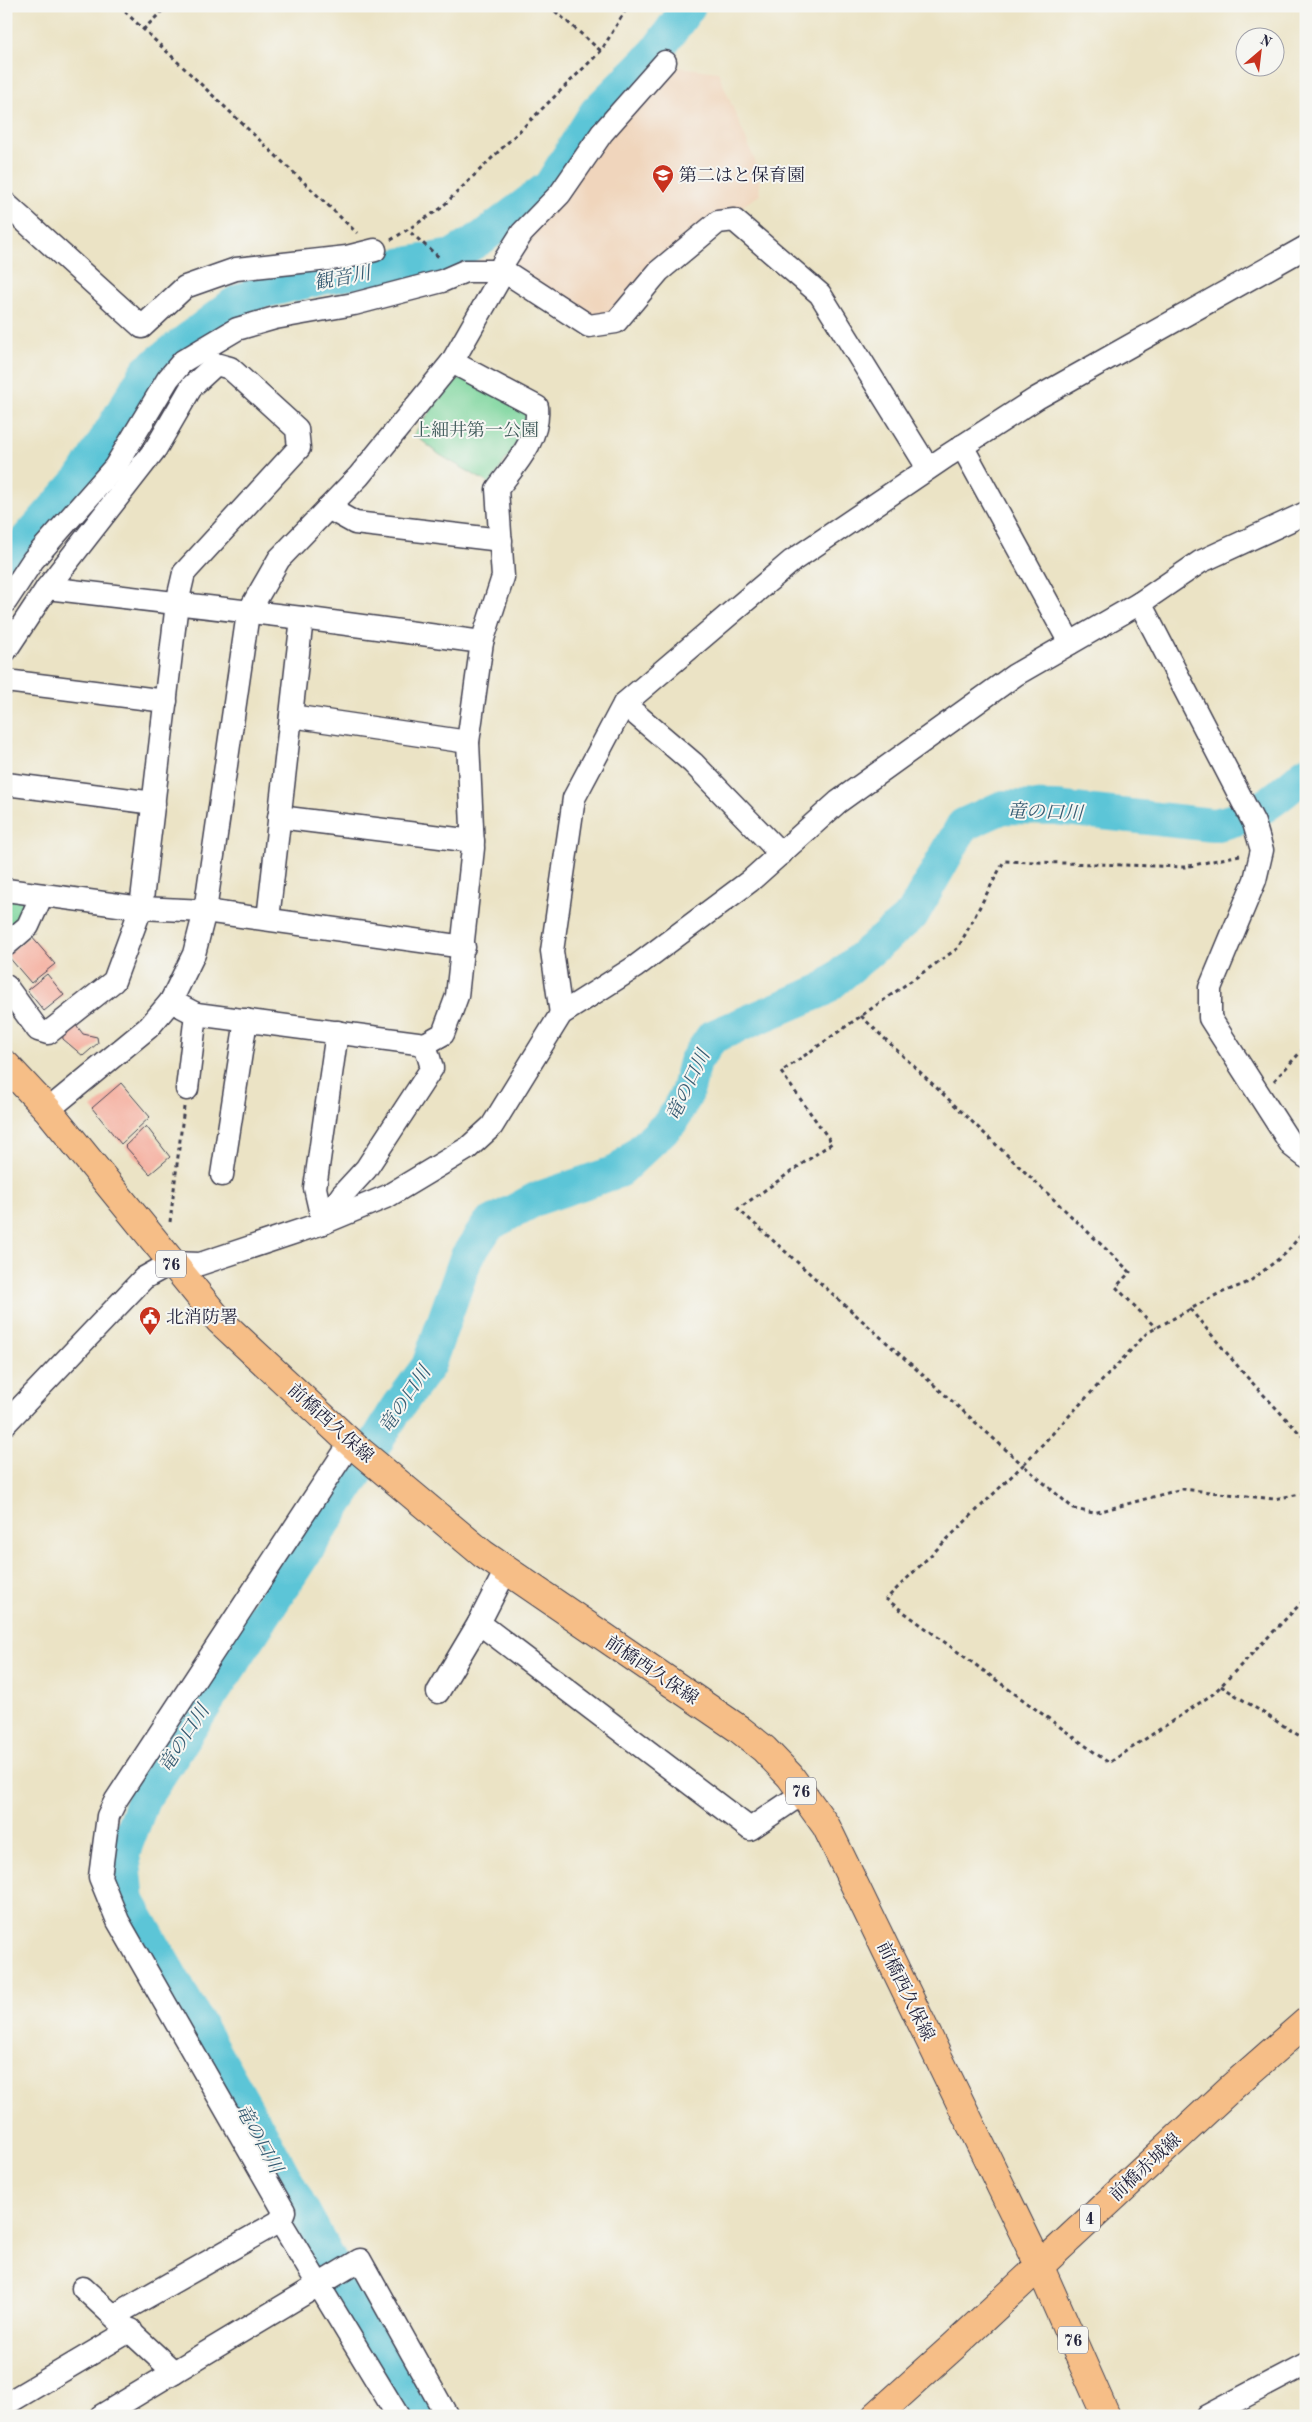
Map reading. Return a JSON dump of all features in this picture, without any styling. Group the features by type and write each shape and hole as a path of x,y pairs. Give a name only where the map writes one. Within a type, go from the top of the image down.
{"main road":[{"name":"前橋西久保線","path":"6,1065 48,1110 219,1320 353,1444 459,1536 739,1729 764,1749 790,1776 826,1826 1040,2265 1106,2416"},
{"name":"前橋赤城線","path":"876,2416 1306,2022"}],"street":[{"path":"48,1110 149,1027 171,1001 194,954 205,911 248,613 279,559 359,476 452,362 504,271 503,263 522,233 560,194 602,133 665,62"},
{"path":"6,204 142,327 185,287 236,269 347,257 375,250"},
{"path":"6,601 33,560 116,467 168,379 183,361 236,329 275,318 354,304 442,281 464,271 504,271 589,326 616,322 659,272 718,222 734,220 820,294 928,468"},
{"path":"561,1014 552,951 574,798 624,704 792,561 928,468 1037,398 1306,247"},
{"path":"171,1001 196,1014 425,1044 443,1034 456,996 464,947 473,840 468,742 482,642 503,577 497,489 524,454 538,421 537,407 452,362"},
{"path":"6,650 47,588 156,448 192,386 216,364 230,368 296,429 299,448 184,574 177,603 141,908 114,982 48,1033 38,1030 6,986"},
{"path":"962,446 1070,643"},
{"path":"328,508 355,523 500,540"},
{"path":"6,1423 144,1278 171,1263 200,1264 323,1223 388,1196 468,1148 492,1126 561,1014 635,967 750,881 838,802 1015,675 1140,603 1200,562 1306,513"},
{"path":"47,588 302,618 482,642"},
{"path":"1140,603 1254,823 1262,850 1256,880 1210,988 1210,1018 1261,1094 1292,1146 1306,1157"},
{"path":"268,919 302,618"},
{"path":"6,681 166,701"},
{"path":"624,704 693,763 781,854"},
{"path":"291,716 468,742"},
{"path":"6,784 154,803"},
{"path":"279,817 473,840"},
{"path":"6,890 141,908 205,911 464,947"},
{"path":"6,945 28,926 42,894"},
{"path":"187,1089 196,1014"},
{"path":"222,1175 246,1020"},
{"path":"323,1223 315,1188 336,1032"},
{"path":"323,1223 342,1195 366,1169 432,1068 425,1044"},
{"path":"6,2404 123,2323 280,2221 284,2211 118,1921 100,1877 108,1816 116,1800 353,1444"},
{"path":"438,1692 479,1623 506,1570"},
{"path":"479,1623 750,1829 803,1793"},
{"path":"280,2221 323,2283 398,2416"},
{"path":"107,2414 360,2260 446,2416"},
{"path":"83,2288 174,2372"},
{"path":"1207,2416 1244,2408 1306,2364"}],"path":[{"path":"118,6 375,250 440,209 601,51 628,6"},
{"path":"144,30 167,6"},
{"path":"548,6 601,51"},
{"path":"413,234 443,260"},
{"path":"1262,850 1186,867 1004,861 958,948 780,1072 832,1143 738,1208 1074,1509 1094,1513 1182,1489 1274,1499 1306,1493"},
{"path":"861,1016 1130,1272 1116,1287 1156,1328"},
{"path":"1261,1094 1306,1046"},
{"path":"170,1230 187,1089"},
{"path":"1306,1229 1285,1254 1249,1282 1190,1309 1147,1333 1023,1465 886,1599 1109,1763 1212,1694 1306,1598"},
{"path":"1190,1309 1246,1376 1306,1440"},
{"path":"1221,1686 1306,1740"}],"shaded area":[{"name":"第二はと保育園","path":"671,66 718,72 758,168 760,195 734,211 610,317 597,320 510,264 524,239"}],"green space":[{"name":"上細井第一公園","path":"463,378 526,410 531,421 490,484 440,455 414,434 450,384"},
{"path":"6,897 22,900 29,909 6,933"}],"building":[{"path":"6,789 10,790 7,811 6,811"},
{"path":"31,936 55,964 31,983 7,955"},
{"path":"47,974 64,995 44,1011 27,990"},
{"path":"77,1026 83,1034 97,1037 98,1043 83,1056 63,1039 62,1028"},
{"path":"121,1083 150,1117 121,1144 92,1108"},
{"path":"146,1126 170,1157 150,1174 125,1146"}],"waterway":[{"name":"観音川","path":"6,563 84,475 147,371 234,304 258,293 322,278 452,256 483,237 550,186 596,112 656,52 689,6"},
{"name":"竜の口川","path":"424,2416 353,2303 265,2141 128,1901 123,1853 143,1800 364,1462 397,1408 428,1366 466,1258 488,1225 536,1199 619,1171 671,1122 687,1093 695,1062 712,1037 823,990 912,915 963,825 1003,807 1056,808 1213,825 1228,822 1264,806 1306,773"}],"place":[{"name":"第二はと保育園","path":"663,194"},
{"name":"北消防署","path":"150,1336"}]}
